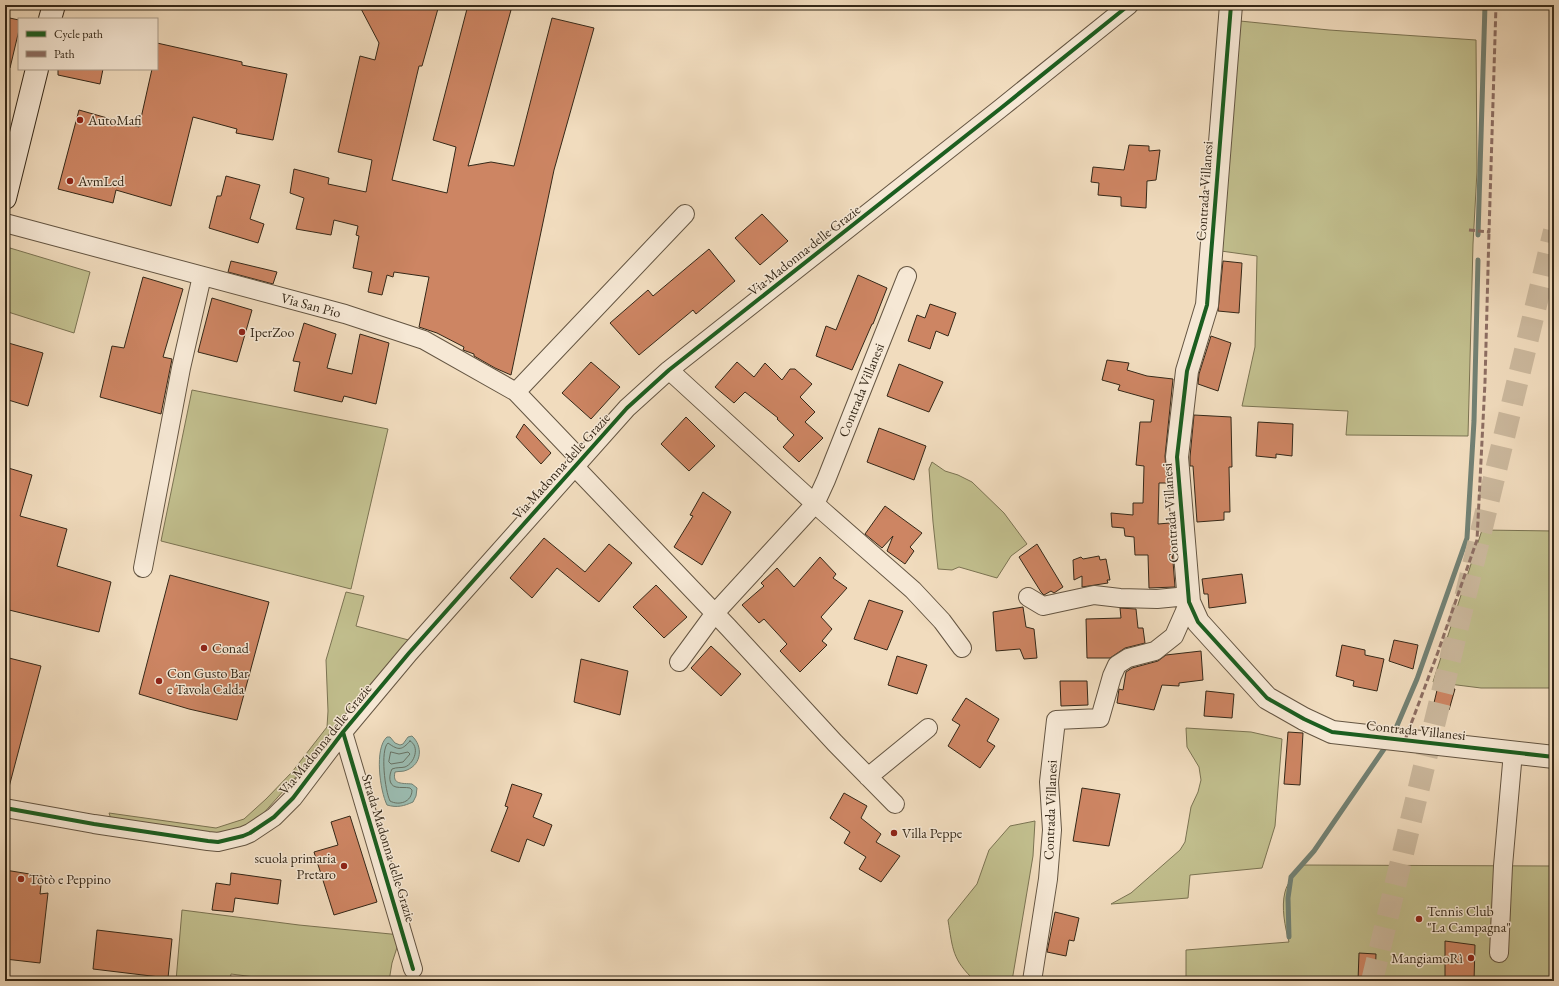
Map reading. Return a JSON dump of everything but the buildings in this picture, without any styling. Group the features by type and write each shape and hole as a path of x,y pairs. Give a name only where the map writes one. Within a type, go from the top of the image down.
{"street":[{"path":"50,18 54,5"},
{"name":"Via Madonna delle Grazie","path":"5,808 218,842 250,833 274,817 293,798 343,732 409,653 627,408 669,370 1129,5"},
{"name":"Contrada Villanesi","path":"1231,5 1207,305 1187,371 1177,457 1188,599 1198,622 1267,698 1304,719 1332,732 1554,757"},
{"path":"5,198 37,70"},
{"path":"516,392 684,214"},
{"name":"Via San Pio","path":"5,223 345,314 424,340 516,392 577,463"},
{"path":"143,568 181,368 202,276"},
{"name":"Contrada Villanesi","path":"679,662 715,613 815,504 826,480 907,276"},
{"path":"669,370 815,504 913,590 942,621 962,648"},
{"path":"577,463 715,613 895,804"},
{"path":"1028,597 1043,606 1094,595 1120,598 1188,599"},
{"name":"Contrada Villanesi","path":"1032,981 1048,879 1052,830 1049,782 1056,720 1100,718 1112,676 1117,665 1128,658 1155,651 1174,636 1188,599"},
{"path":"868,777 928,728"},
{"name":"Strada Madonna delle Grazie","path":"343,732 413,969"},
{"path":"1499,953 1503,866 1513,752"}],"shaded area":[{"path":"1240,21 1329,30 1476,40 1477,171 1473,244 1468,436 1346,435 1348,411 1242,406 1255,347 1257,256 1221,251"},
{"path":"10,248 90,272 74,333 5,311 5,267"},
{"path":"192,390 388,429 351,589 161,541"},
{"path":"932,462 945,471 958,475 972,482 1004,513 1027,544 1011,556 997,578 959,567 952,570 938,569 929,469"},
{"path":"1482,530 1554,531 1554,688 1481,688 1433,682"},
{"path":"346,592 364,596 356,626 416,642 261,816 245,827 215,834 112,822 109,813 216,828 244,819 266,799 292,772 327,727 328,711 326,660"},
{"path":"1186,728 1251,732 1282,739 1275,826 1262,868 1190,875 1188,898 1111,904 1131,893 1180,850 1185,842 1191,807 1198,792 1201,780 1199,767 1187,747"},
{"path":"1035,821 1033,856 1012,981 975,981 967,973 955,954 948,920 977,884 989,850 1010,826"},
{"name":"Tennis Club \"La Campagna\"","path":"1301,865 1554,866 1554,981 1186,981 1186,950 1289,942 1283,904 1288,885"},
{"path":"182,910 299,925 401,935 392,963 389,981 286,981 231,974 230,981 176,981"}],"water":[{"path":"412,736 416,740 419,750 416,764 407,770 395,772 394,776 396,781 412,784 417,788 416,796 413,802 407,805 387,805 384,799 380,780 379,760 383,743 387,737 390,737 395,743 400,745 403,744 408,737"}],"waterway":[{"path":"1478,235 1485,5"},
{"path":"1396,728 1417,679 1467,538 1474,421 1478,260"},
{"path":"1289,937 1288,898 1291,877 1314,851 1384,749"}],"tunnel":[{"path":"1372,981 1554,231"}],"marked path":[{"path":"1469,230 1489,232 1496,5"},
{"path":"1405,740 1438,652 1477,540 1485,382 1489,232"}],"cycle path":[{"path":"5,808 94,824 218,842 250,833 274,817 293,798 343,732 409,653 627,408 669,370 1129,5"},
{"path":"1231,5 1207,305 1187,371 1177,457 1189,602 1198,622 1267,698 1304,719 1332,732 1554,757"},
{"path":"343,732 413,969"}],"place":[{"name":"AutoMafi","path":"80,120"},
{"name":"AvmLed","path":"70,181"},
{"name":"IperZoo","path":"242,332"},
{"name":"Conad","path":"204,648"},
{"name":"Con Gusto Bar e Tavola Calda","path":"159,681"},
{"name":"Villa Peppe","path":"894,833"},
{"name":"scuola primaria Pretaro","path":"344,866"},
{"name":"Totò e Peppino","path":"21,879"},
{"name":"Tennis Club \"La Campagna\"","path":"1419,919"},
{"name":"MangiamoRì","path":"1471,958"}]}
